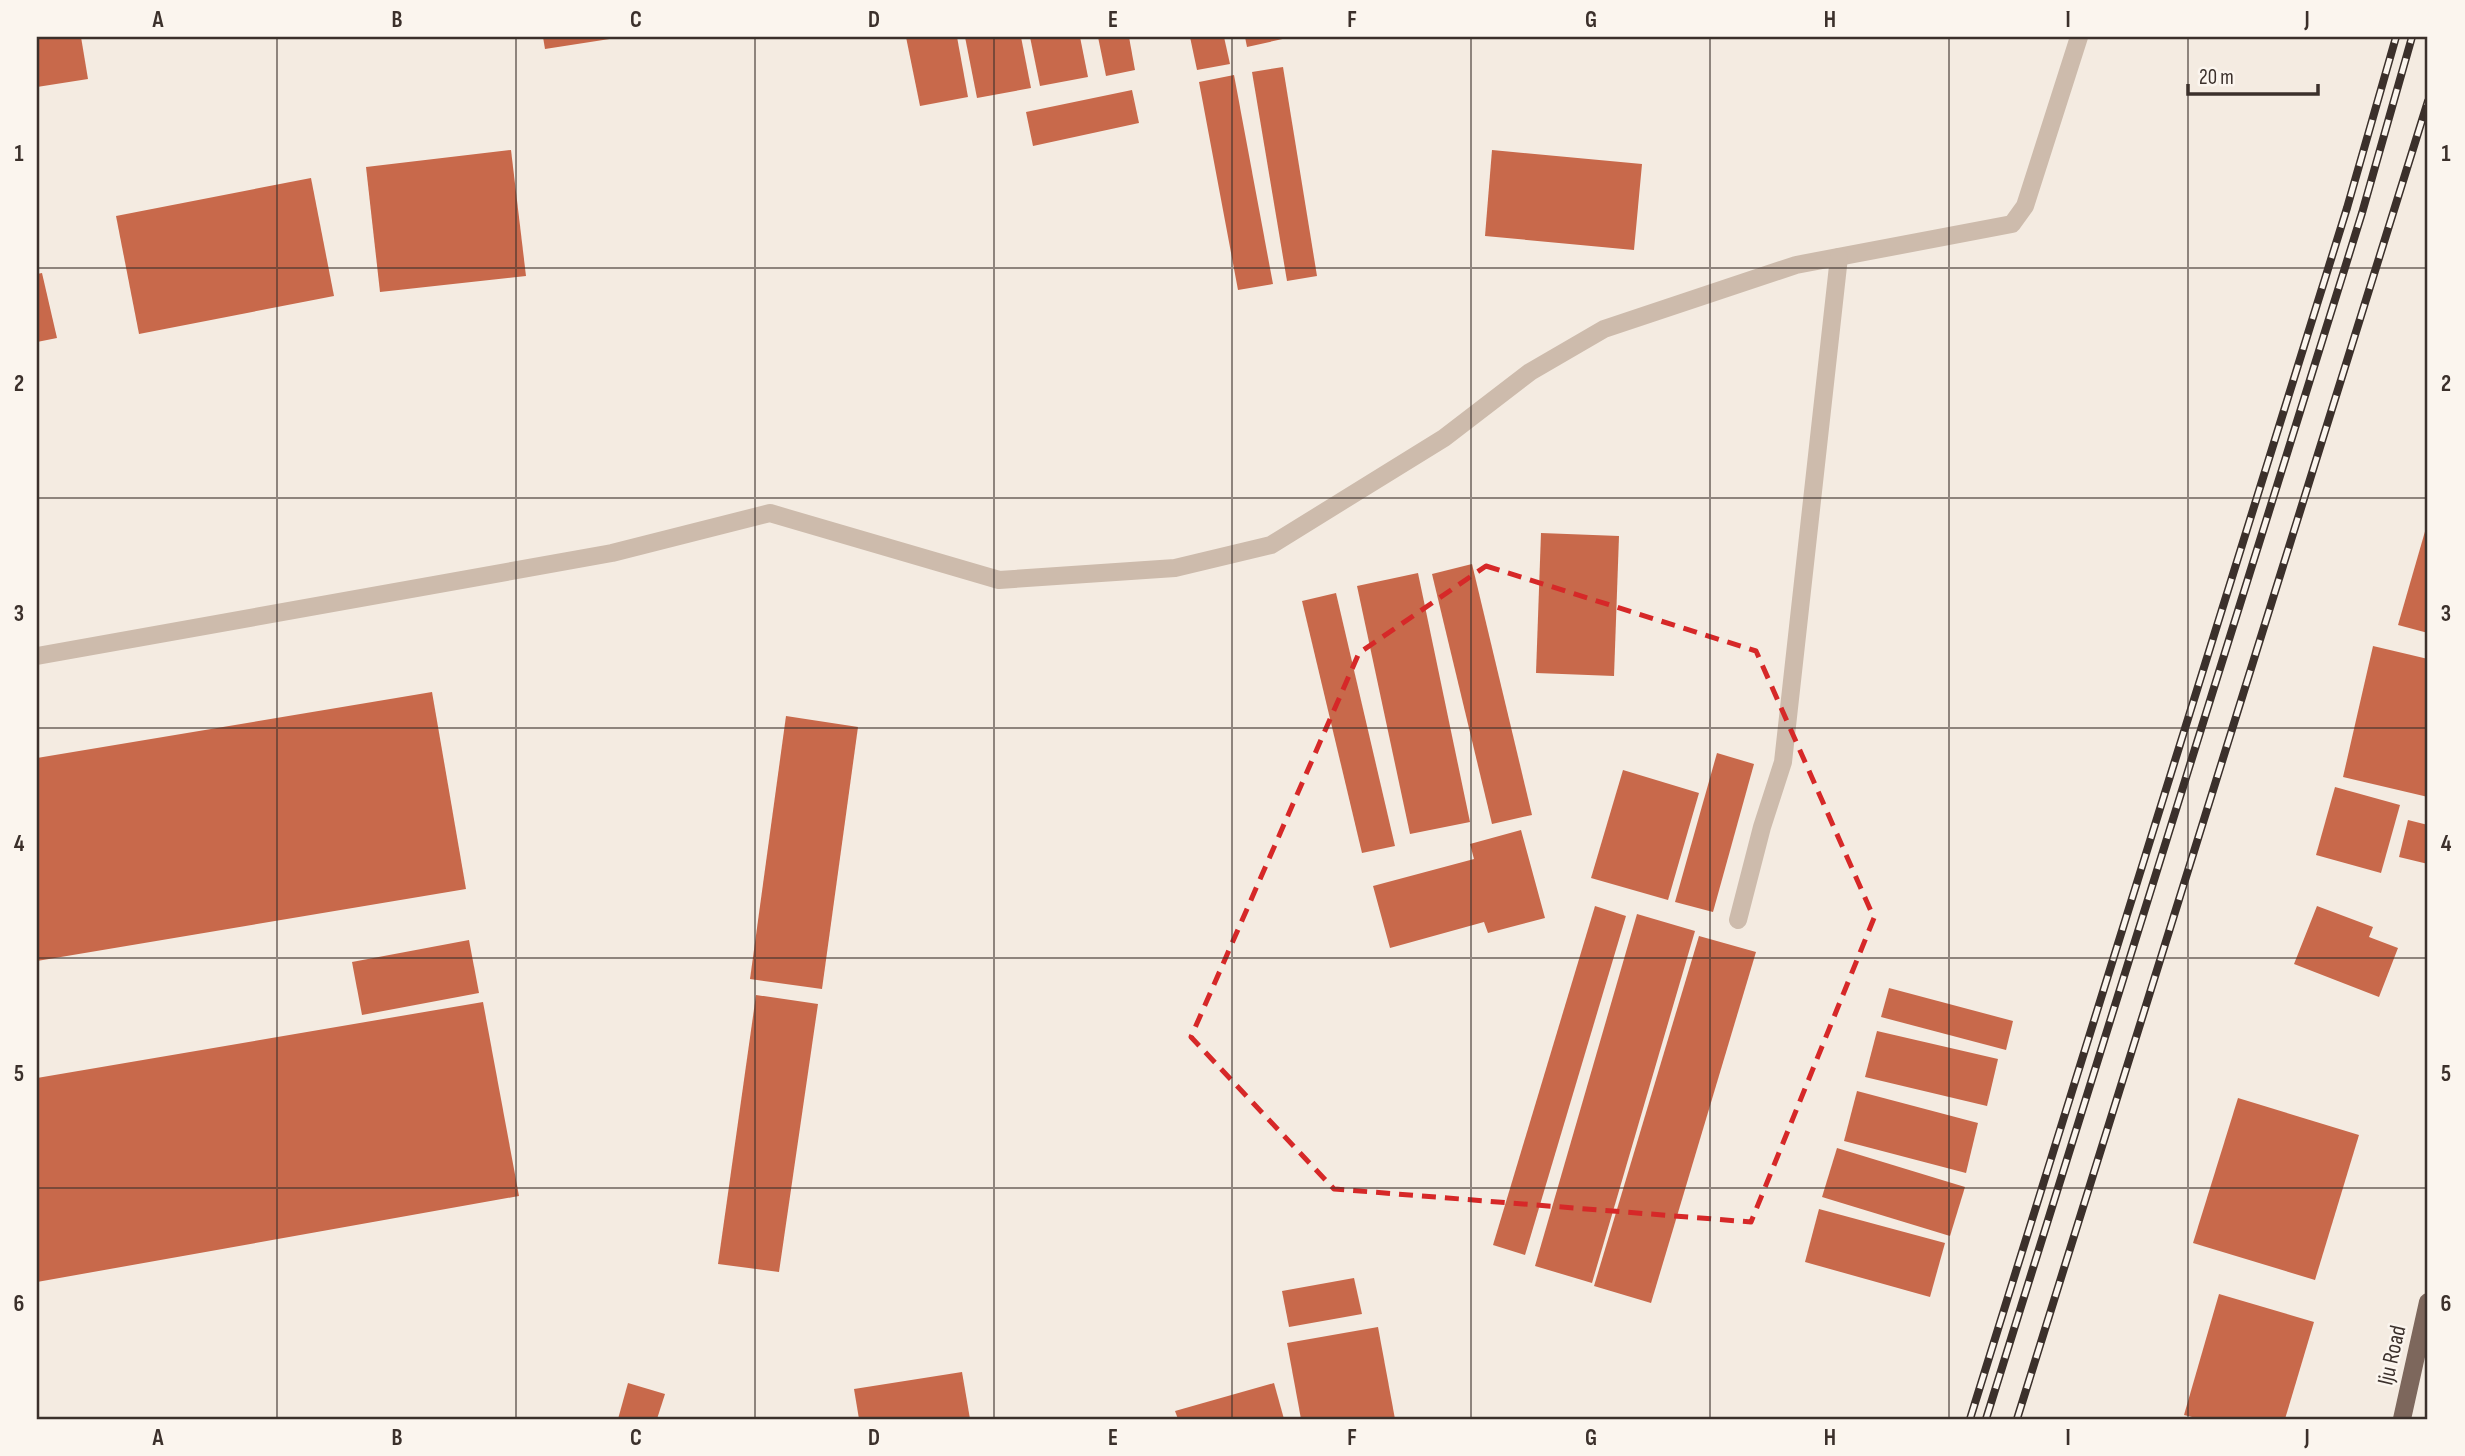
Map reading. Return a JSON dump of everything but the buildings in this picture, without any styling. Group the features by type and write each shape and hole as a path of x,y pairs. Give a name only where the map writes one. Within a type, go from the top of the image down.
{"main road":[{"name":"Iju Road","path":"2402,1419 2428,1302"}],"lane":[{"path":"37,656 612,553 770,513 999,580 1175,568 1271,545 1444,438 1530,372 1604,329 1796,265 2012,224 2025,206 2079,37"},
{"path":"1738,920 1762,827 1783,762 1839,257"}],"highlighted area":[{"path":"1486,566 1756,651 1874,918 1751,1222 1334,1189 1191,1037 1359,653"}],"railway":[{"path":"1970,1419 2347,208 2396,37"},
{"path":"1986,1419 2362,213 2412,37"},
{"path":"2017,1419 2428,101"}]}
